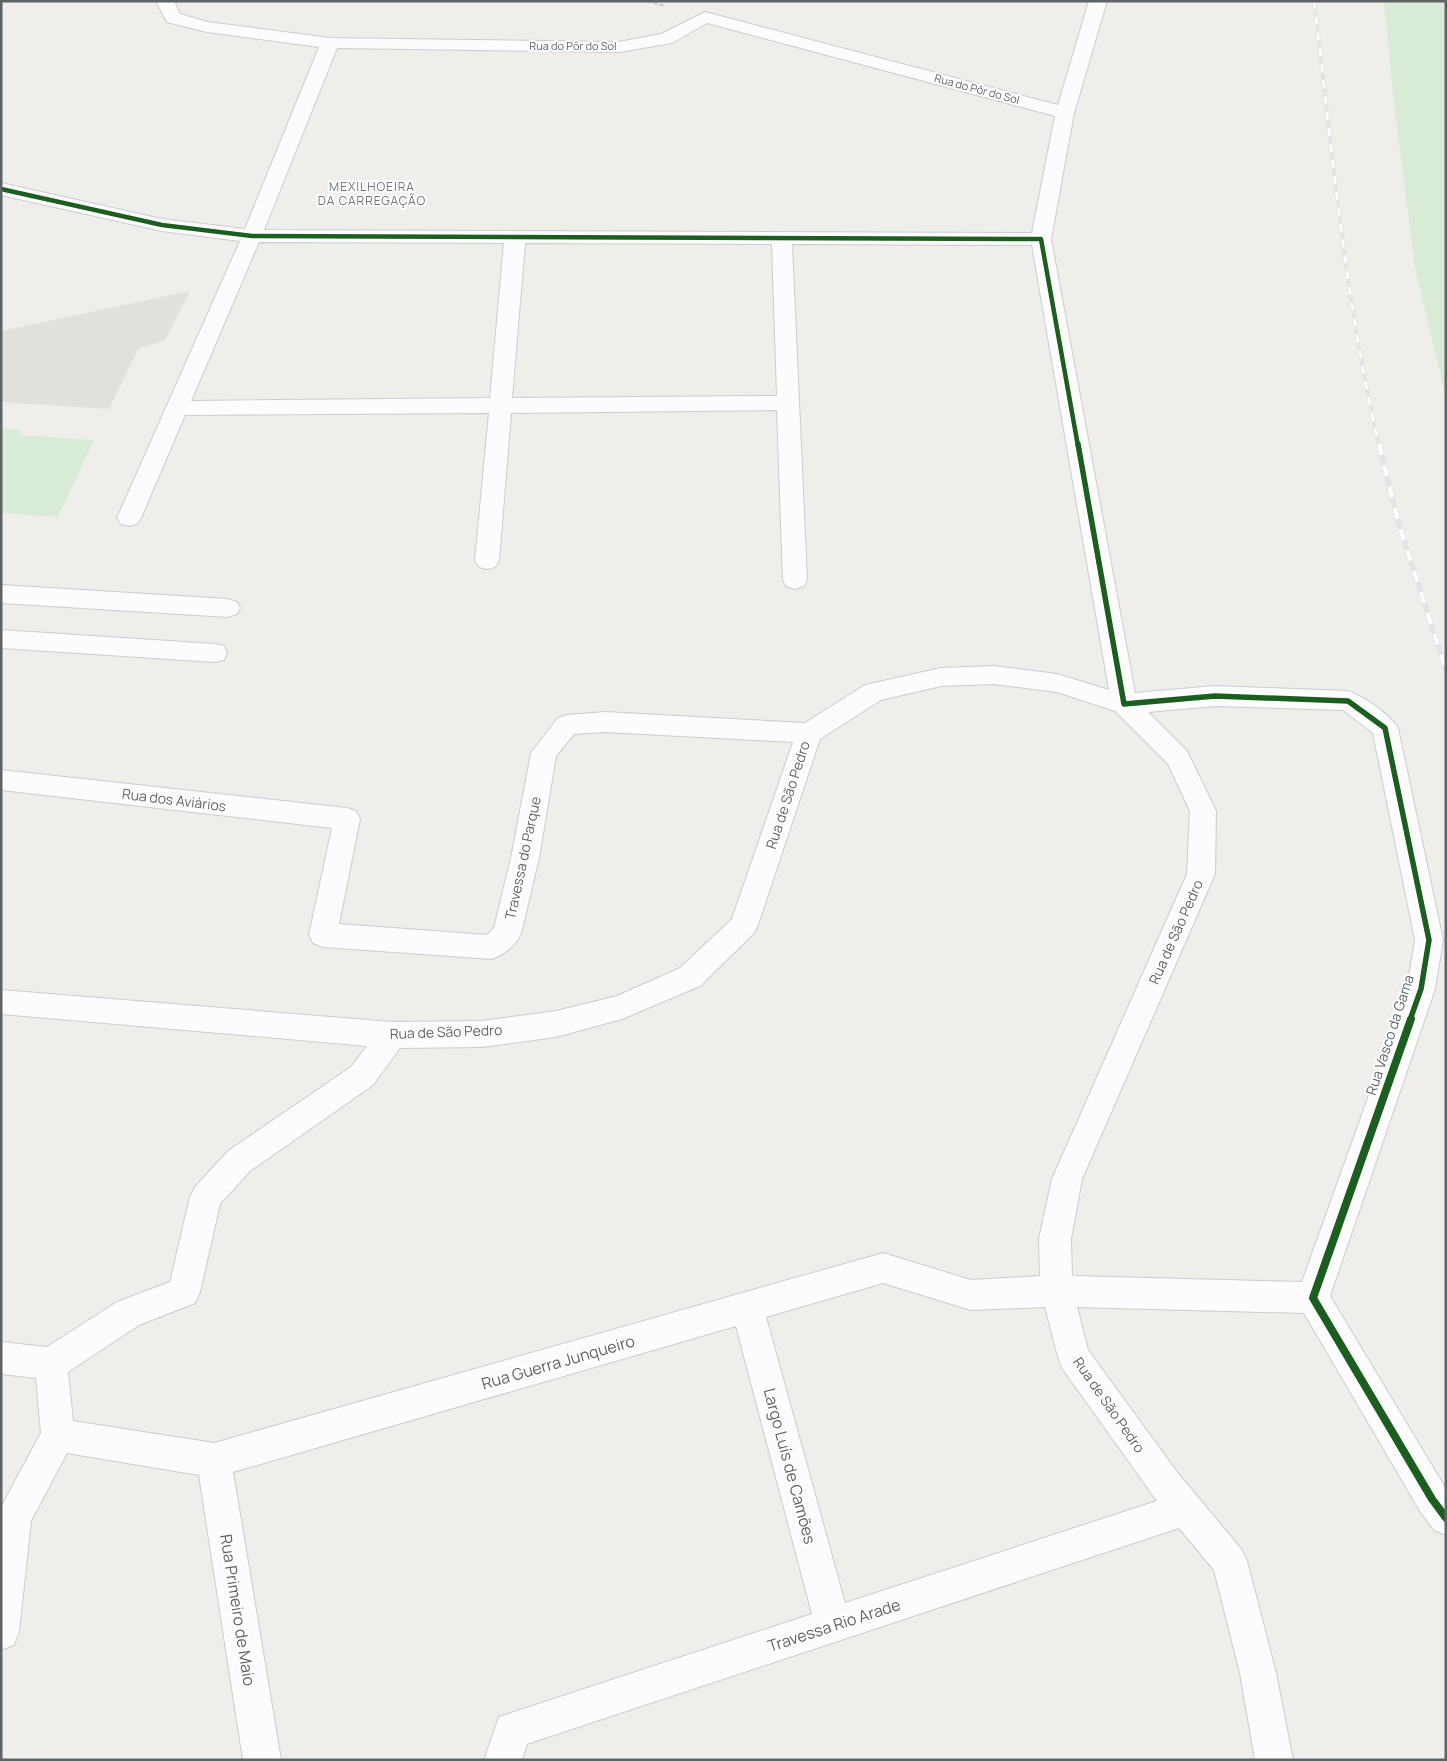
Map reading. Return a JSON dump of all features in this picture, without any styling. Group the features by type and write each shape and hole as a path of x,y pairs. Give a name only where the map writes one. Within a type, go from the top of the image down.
{"street":[{"name":"Rua do Pôr do Sol","path":"165,1 172,18 207,27 330,43 619,47 666,39 704,17 1065,113"},
{"path":"704,17 719,1"},
{"path":"1098,1 1065,113 1041,239 1124,704"},
{"path":"130,518 252,236 330,43"},
{"path":"1,189 162,225 252,236 1041,239"},
{"path":"487,561 515,237"},
{"path":"782,238 795,580"},
{"path":"178,408 787,402"},
{"path":"1,594 228,608"},
{"path":"1,639 215,652"},
{"name":"Rua de São Pedro","path":"1,1002 392,1034 482,1034 556,1024 622,1007 690,977 744,925 809,733 874,692 941,677 994,675 1057,683 1124,704 1178,758 1203,810 1202,874 1067,1179 1055,1239 1057,1291 1074,1357 1165,1484 1229,1561 1258,1673 1274,1760"},
{"name":"Rua Vasco da Gama","path":"1124,704 1215,696 1348,701 1385,728 1430,940 1421,989 1313,1298"},
{"name":"Travessa do Parque","path":"347,819 323,935 492,947 507,934 544,753 567,725 605,722 809,733"},
{"name":"Rua dos Aviários","path":"1,780 347,819"},
{"path":"1,1358 52,1364 128,1313 184,1292 206,1197 239,1161 362,1076 392,1034"},
{"name":"Rua Guerra Junqueiro","path":"58,1435 214,1460 883,1268 971,1295 1057,1291 1313,1298"},
{"path":"1313,1298 1432,1499 1446,1518"},
{"name":"Largo Luís de Camões","path":"748,1307 833,1626"},
{"path":"1,1632 14,1518 58,1435 52,1364"},
{"name":"Rua Primeiro de Maio","path":"214,1460 262,1760"},
{"name":"Travessa Rio Arade","path":"503,1760 512,1730 1186,1510"}],"shaded area":[{"path":"190,291 165,340 138,349 109,409 1,402 1,331"}],"green space":[{"path":"1384,1 1446,1 1446,397 1415,268 1395,112"},
{"path":"1,428 21,430 19,435 94,440 58,517 1,513"}],"railway":[{"path":"1314,1 1348,280 1367,391 1379,446"},
{"path":"1379,444 1399,525 1446,670"}],"cycle path":[{"path":"1,189 162,225 252,236 1041,239 1124,704 1215,696 1348,701 1385,728 1429,940 1421,989 1313,1298 1432,1499 1446,1518"}],"district":[{"name":"MEXILHOEIRA DA CARREGAÇÃO","path":"372,194"}]}
